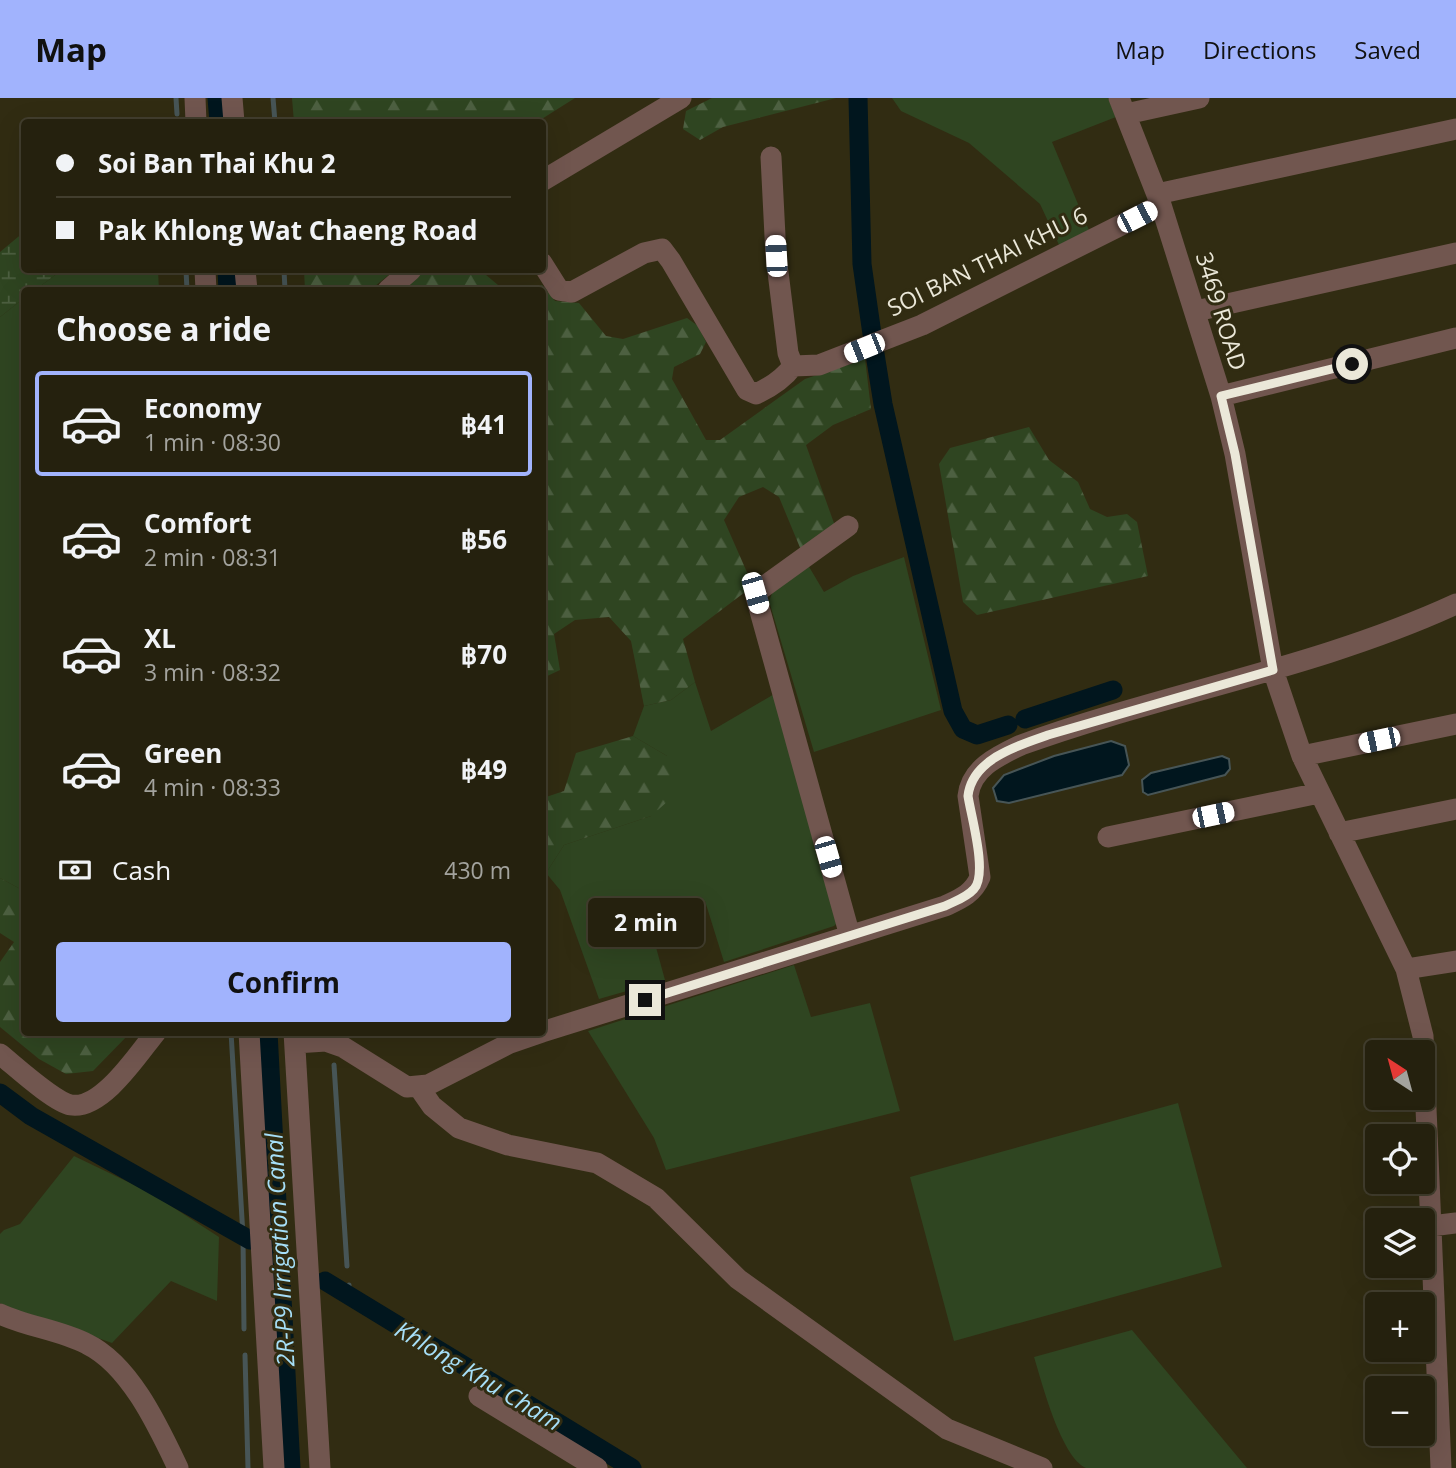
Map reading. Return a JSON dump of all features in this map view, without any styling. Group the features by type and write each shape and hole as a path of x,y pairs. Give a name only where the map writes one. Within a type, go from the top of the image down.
{"street":[{"path":"195,98 196,119"},
{"path":"227,119 232,98"},
{"path":"546,179 681,98"},
{"path":"1122,106 1199,98"},
{"name":"3469 ROAD","path":"1122,106 1159,199 1221,396 1235,454 1273,670 1302,756 1406,969 1423,1036 1430,1208"},
{"name":"SOI BAN THAI KHU 6","path":"793,366 819,365 922,325 1159,199 1456,130"},
{"path":"546,269 559,290 572,292 644,253 662,249 747,390 755,394 765,390 793,366 788,352 776,256 771,157"},
{"path":"1196,311 1456,253"},
{"path":"391,287 408,273"},
{"path":"1221,396 1456,338"},
{"path":"848,526 755,593 850,936"},
{"path":"546,1031 945,906 965,896 976,888 980,877 968,796 969,784 990,761 1021,745 1273,670 1418,622 1456,604"},
{"path":"1302,756 1456,724"},
{"path":"1108,837 1320,793"},
{"path":"1339,832 1456,809"},
{"path":"1406,969 1456,961"},
{"path":"0,1054 48,1092 70,1105 88,1104 104,1094 153,1036"},
{"path":"249,1036 274,1468"},
{"path":"320,1468 295,1038 326,1041 343,1047 407,1087 428,1085 510,1043 530,1036"},
{"path":"418,1086 432,1106 459,1128 508,1145 597,1163 656,1198 738,1279 947,1429 1041,1468"},
{"path":"1435,1226 1456,1223"},
{"name":"3469 ROAD","path":"1435,1268 1447,1396 1441,1468"},
{"path":"0,1314 20,1323 85,1342 109,1356 155,1419 178,1468"},
{"path":"479,1396 597,1468"}],"green space":[{"path":"292,98 575,98 542,119 294,119"},
{"path":"712,98 836,98 723,127 700,140 683,129 686,111"},
{"path":"892,98 1108,98 1116,117 1052,142 1091,235 1060,247 1040,204 969,143 901,111"},
{"path":"21,234 21,273 58,273 39,287 21,287 21,300 0,317 0,252"},
{"path":"58,273 158,273 159,287 39,287"},
{"path":"304,273 391,273 374,287 305,287"},
{"path":"422,273 484,273 500,287 406,287"},
{"path":"546,290 555,301 579,303 606,336 623,339 687,318 698,326 706,342 700,354 674,367 672,379 706,440 720,440 805,379 865,359 871,409 833,425 806,445 835,526 801,550 779,497 763,487 739,497 724,520 753,586 683,639 695,682 671,700 644,706 631,641 609,617 575,620 554,634 560,670 546,677"},
{"path":"21,300 21,889 0,878 0,317"},
{"path":"1029,427 1049,460 1078,482 1090,509 1107,517 1127,514 1137,522 1148,576 977,615 963,602 939,464 950,448"},
{"path":"904,557 941,710 814,752 769,601 773,591 808,565 824,592 853,576"},
{"path":"695,682 711,731 776,693 840,920 834,926 724,962 705,901 648,918 665,980 599,999 560,890 546,873 564,845 651,816 667,756 633,736 644,706 671,700"},
{"path":"633,736 667,756 676,794 651,816 564,845 546,873 546,797 564,791 576,753"},
{"path":"0,878 21,889 21,1036 127,1036 93,1071 66,1074 39,1059 0,1027 0,962 14,942 0,933"},
{"path":"794,965 811,1017 870,1003 900,1111 666,1170 654,1138 588,1031"},
{"path":"1178,1103 1222,1267 954,1341 910,1177"},
{"path":"74,1156 151,1193 219,1237 217,1301 171,1281 112,1343 13,1310 0,1303 0,1234 20,1224"},
{"path":"1132,1330 1247,1468 1086,1468 1077,1461 1061,1435 1047,1401 1034,1357"}],"water":[{"path":"1111,741 1125,746 1129,765 1122,775 1009,803 997,801 993,788 1004,775 1054,756"},
{"path":"1222,756 1229,759 1230,769 1225,775 1148,795 1143,792 1142,780 1151,773"}],"waterway":[{"path":"176,98 177,114"},
{"name":"2R-P9 Irrigation Canal","path":"217,98 219,119"},
{"path":"273,98 275,119"},
{"path":"858,98 862,264 872,334"},
{"path":"186,273 187,287"},
{"name":"2R-P9 Irrigation Canal","path":"227,273 228,287"},
{"path":"284,273 285,287"},
{"path":"875,354 883,404 953,711 963,729 977,735 1008,725"},
{"path":"1025,719 1113,690"},
{"path":"231,1036 243,1236 244,1329"},
{"name":"2R-P9 Irrigation Canal","path":"268,1036 291,1468"},
{"path":"334,1065 347,1266"},
{"name":"Khlong Khu Cham","path":"0,1093 31,1116 250,1240"},
{"name":"Khlong Khu Cham","path":"325,1281 632,1468"},
{"path":"349,1285 349,1296"},
{"path":"245,1355 248,1468"}],"route":[{"path":"645,1000 945,906 965,896 976,888 980,877 968,796 969,784 990,761 1048,735 1273,670 1235,454 1221,396 1352,364"}]}
